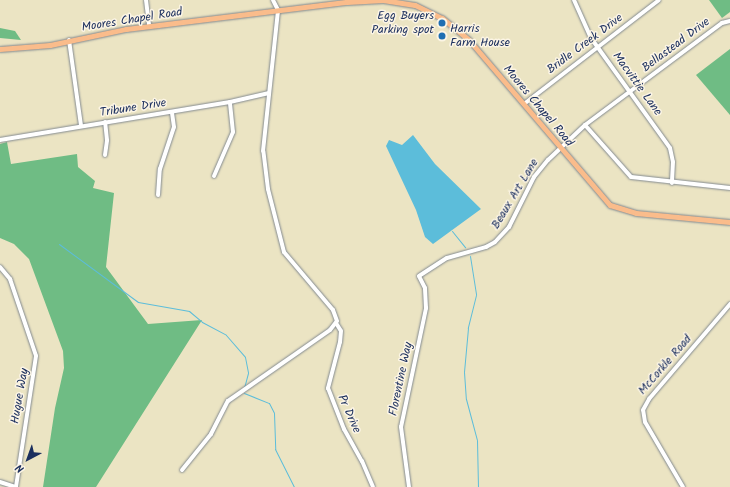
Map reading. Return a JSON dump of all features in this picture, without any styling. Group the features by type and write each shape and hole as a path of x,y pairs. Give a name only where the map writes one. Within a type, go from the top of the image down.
{"main road":[{"name":"Moores Chapel Road","path":"0,49 38,47 149,26 278,10 386,0 420,7 447,21 468,40 605,200 619,209 730,222"}],"street":[{"path":"146,0 149,26"},
{"path":"273,0 278,10"},
{"name":"Macvittie Lane","path":"574,0 588,34 670,148 673,162 672,183"},
{"name":"Bridle Creek Drive","path":"524,104 659,0"},
{"name":"Pr Drive","path":"278,10 263,151 264,165 284,252 333,310 336,323 341,331 340,342 328,388 344,429 362,461 373,487"},
{"name":"Bellastead Drive","path":"560,148 585,125 722,23 730,21"},
{"path":"69,40 82,126"},
{"name":"Tribune Drive","path":"0,140 230,102 269,93"},
{"path":"214,176 233,128 230,102"},
{"path":"158,195 160,170 174,127 172,112"},
{"path":"105,122 107,140 105,155"},
{"path":"585,125 631,177 672,183 730,188"},
{"name":"Beaux Art Lane","path":"419,276 447,258 486,247 502,235 519,209 534,177 560,148"},
{"name":"Hugue Way","path":"0,267 10,279 36,356 15,487"},
{"name":"Florentine Way","path":"409,487 402,427 426,308 425,288 419,276"},
{"name":"McCorkle Road","path":"683,487 645,422 643,410 648,399 730,304"},
{"path":"182,470 211,434 228,401 330,330 336,323"},
{"path":"0,482 15,487"}],"green space":[{"path":"709,0 730,0 730,12 722,18"},
{"path":"0,28 15,31 21,40 0,38"},
{"path":"730,49 730,115 696,75"},
{"path":"7,142 11,164 77,154 78,167 95,181 93,188 114,193 106,267 148,324 202,320 96,487 43,487 55,408 64,368 63,351 29,259 14,244 0,238 0,144"}],"water":[{"path":"413,135 435,164 481,209 433,244 425,237 416,210 386,146 389,140 402,145"}],"waterway":[{"path":"452,231 465,247"},
{"path":"59,244 138,302 189,311 202,322 226,335 245,357 248,373 244,388"},
{"path":"470,256 476,295 468,328 464,372 466,399 477,440 478,487"},
{"path":"244,393 269,403 274,413 275,449 294,487"}],"place":[{"name":"Egg Buyers Parking spot","path":"442,23"},
{"name":"Harris Farm House","path":"442,36"}]}
